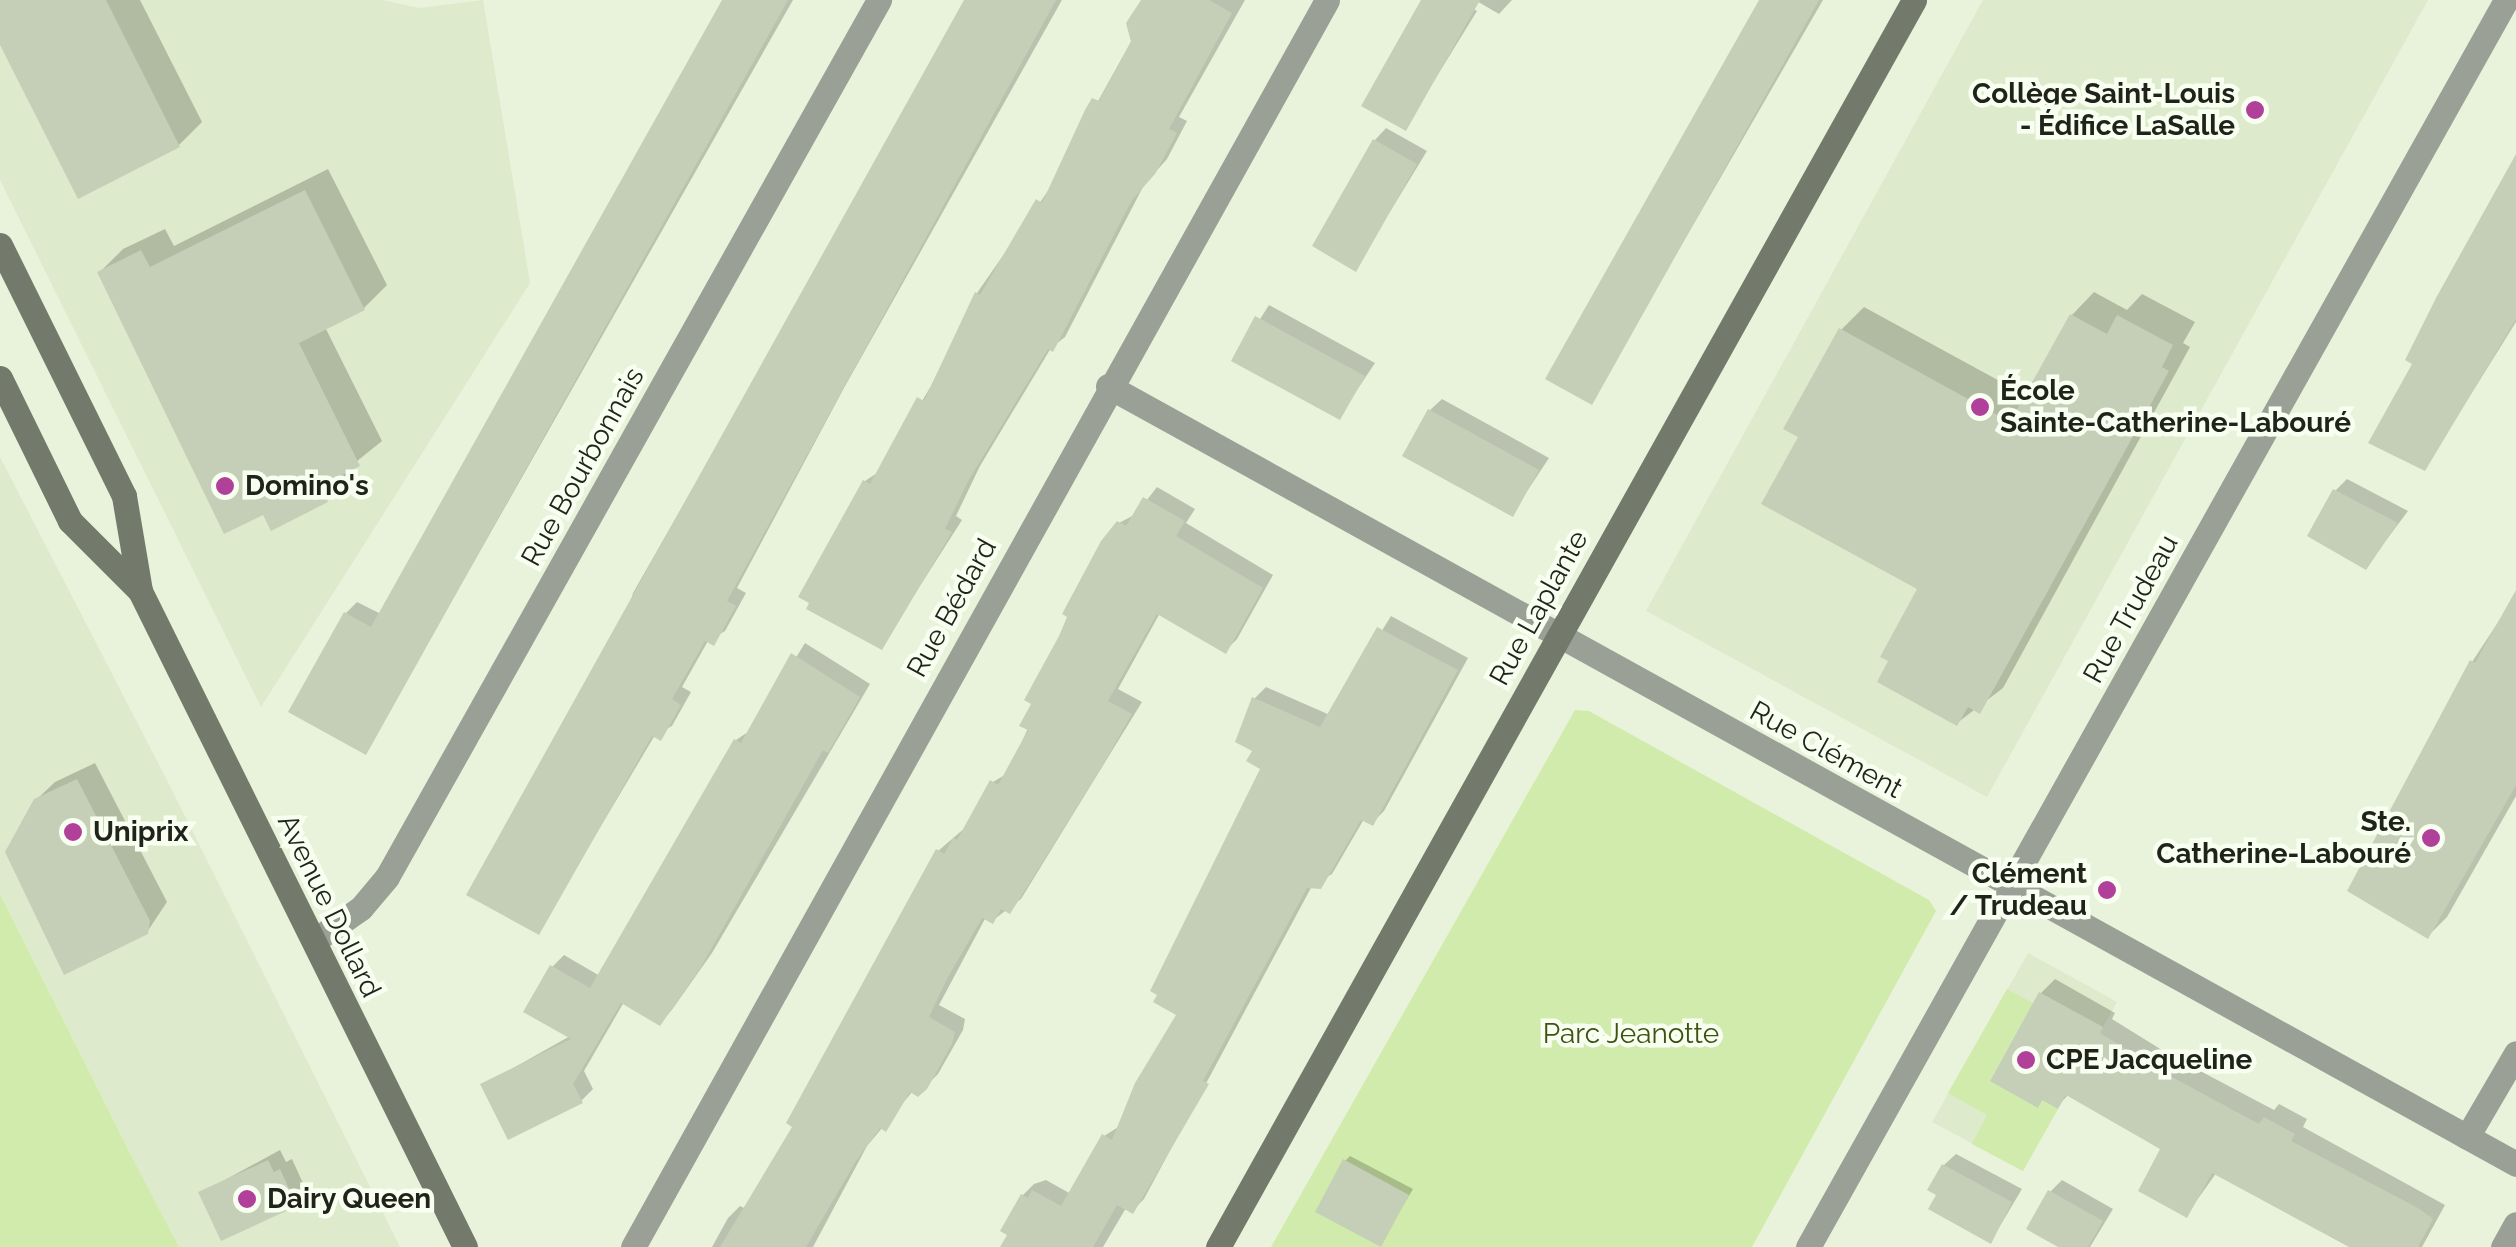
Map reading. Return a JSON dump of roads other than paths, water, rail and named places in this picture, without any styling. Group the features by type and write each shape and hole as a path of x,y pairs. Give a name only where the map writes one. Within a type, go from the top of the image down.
{"street":[{"name":"Rue Bourbonnais","path":"314,941 361,908 387,877 879,0"},
{"name":"Rue Bédard","path":"633,1247 1108,386 1327,0"},
{"name":"Rue Laplante","path":"1218,1247 1914,0"},
{"name":"Rue Trudeau","path":"1808,1247 2506,0"},
{"name":"Avenue Dollard","path":"0,244 124,496 140,590 465,1247"},
{"name":"Avenue Dollard","path":"0,378 70,521 140,590"},
{"name":"Rue Clément","path":"1108,386 2516,1164"},
{"path":"2467,1138 2516,1053"},
{"path":"2503,1247 2516,1224"}],"place":[{"name":"Collège Saint-Louis - Édifice LaSalle","path":"2255,110"},
{"name":"École Sainte-Catherine-Labouré","path":"1980,407"},
{"name":"Domino's","path":"225,486"},
{"name":"Uniprix","path":"73,832"},
{"name":"Ste. Catherine-Labouré","path":"2431,838"},
{"name":"Clément / Trudeau","path":"2107,890"},
{"name":"CPE Jacqueline","path":"2026,1060"},
{"name":"Dairy Queen","path":"247,1199"}],"park label":[{"name":"Parc Jeanotte","path":"1631,1034"}]}
